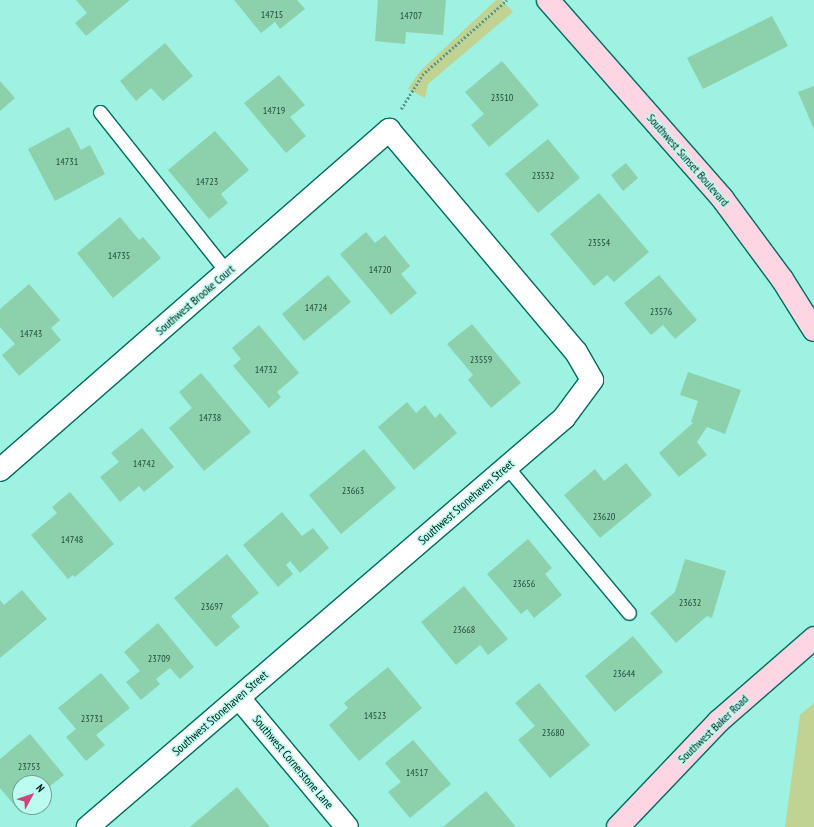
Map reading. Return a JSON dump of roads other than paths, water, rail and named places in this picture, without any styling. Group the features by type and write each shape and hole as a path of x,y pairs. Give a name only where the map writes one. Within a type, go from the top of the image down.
{"main road":[{"name":"Southwest Sunset Boulevard","path":"548,0 722,198 782,279 814,330"},
{"name":"Southwest Baker Road","path":"618,827 719,720 814,638"}],"street":[{"name":"Southwest Brooke Court","path":"0,470 389,130"},
{"name":"Southwest Stonehaven Street","path":"88,827 564,418 592,380 576,352 389,130"},
{"name":"Southwest Cornerstone Lane","path":"239,698 347,827"}],"lane":[{"path":"100,112 227,272"},
{"path":"508,467 629,613"}]}
